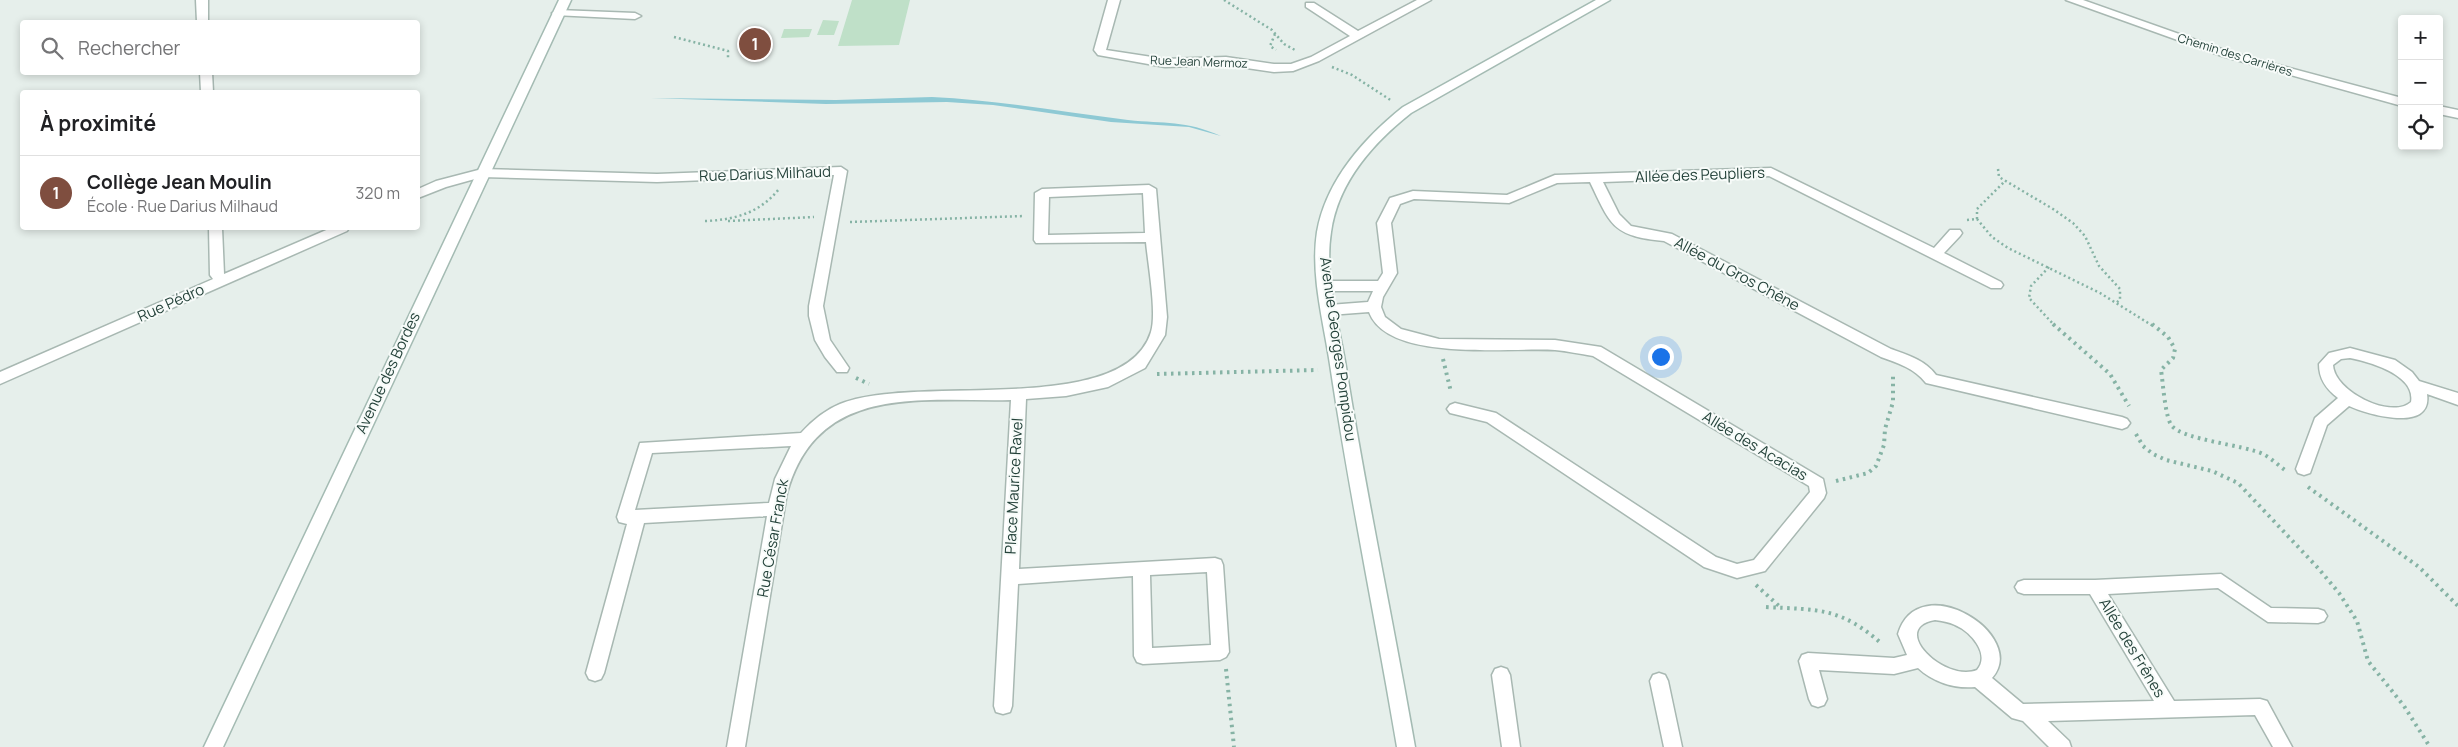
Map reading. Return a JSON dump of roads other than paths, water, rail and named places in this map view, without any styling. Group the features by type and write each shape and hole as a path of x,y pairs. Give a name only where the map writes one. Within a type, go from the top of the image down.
{"street":[{"path":"202,0 203,20"},
{"name":"Rue Jean Mermoz","path":"1114,0 1100,50 1108,55 1136,60 1166,62 1226,61 1274,68 1293,67 1315,59 1425,0"},
{"name":"Avenue Georges Pompidou","path":"1406,747 1337,369 1322,258 1324,231 1342,183 1357,161 1387,125 1407,110 1604,0"},
{"name":"Chemin des Carrières","path":"2072,0 2226,54 2398,101"},
{"path":"1310,5 1358,36"},
{"path":"561,7 635,16"},
{"name":"Avenue des Bordes","path":"213,747 561,7"},
{"path":"206,75 207,90"},
{"path":"2443,111 2458,114"},
{"name":"Rue Darius Milhaud","path":"482,173 657,178 841,171 816,306 817,325 821,340 842,368"},
{"name":"Allée des Peupliers","path":"1595,178 1771,172 1996,285"},
{"path":"420,193 441,184 482,173"},
{"path":"1329,310 1374,307 1382,286 1390,273 1384,224 1395,201 1413,195 1509,199 1555,179 1595,178"},
{"name":"Allée du Gros Chêne","path":"1595,178 1618,226 1637,235 1667,237 1894,356 1912,362 1925,370 1931,379 2128,425"},
{"path":"1019,395 1105,383 1126,375 1143,362 1158,335 1160,324 1153,237 1148,188 1042,193 1041,240 1153,237"},
{"path":"215,230 217,275 221,280"},
{"name":"Rue Pédro","path":"0,378 337,230"},
{"path":"1935,255 1955,232"},
{"path":"1325,286 1382,286"},
{"name":"Allée des Acacias","path":"1374,307 1379,320 1396,333 1440,344 1555,345 1596,351 1817,483 1818,493 1760,566 1744,571 1728,569 1710,562 1491,417 1455,409"},
{"path":"2350,353 2377,358 2393,366 2415,385 2420,395 2419,404 2405,413 2375,410 2348,398 2334,386 2326,376 2326,364 2338,354 2350,353"},
{"path":"2415,385 2458,399"},
{"name":"Rue César Franck","path":"736,747 777,508 789,460 805,439 830,417 862,402 899,397 1019,395"},
{"name":"Place Maurice Ravel","path":"1003,706 1019,395"},
{"path":"2297,472 2320,422 2348,398"},
{"path":"777,508 625,518 646,447 805,439"},
{"path":"595,673 637,517"},
{"name":"Place Maurice Ravel","path":"1010,577 1141,568 1215,565 1220,652 1143,656 1141,568"},
{"name":"Allée des Frênes","path":"2024,587 2095,587 2221,581 2268,615 2318,616"},
{"name":"Allée des Frênes","path":"2095,587 2169,710"},
{"path":"1935,613 1949,615 1972,626 1983,637 1989,648 1991,660 1988,670 1978,678 1965,681 1945,677 1919,660 1908,640 1911,624 1919,617 1935,613"},
{"path":"1818,699 1808,660 1894,666 1919,660"},
{"path":"1501,675 1511,747"},
{"path":"1978,678 2018,712 2028,713 2062,747"},
{"path":"1660,681 1673,747"},
{"name":"Allée des Frênes","path":"2028,713 2260,707 2284,747"}],"water":[{"path":"932,97 1186,125 1221,136 1189,127 1111,122 993,105 947,102 826,104 651,98 836,100"}],"place":[{"name":"Collège Jean Moulin","path":"755,44"}]}
